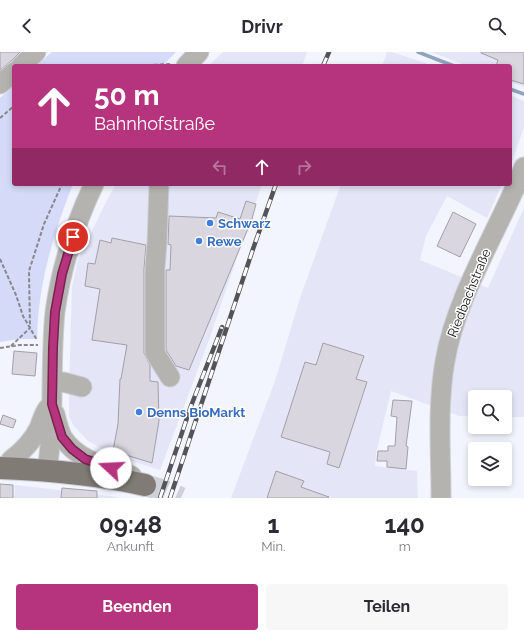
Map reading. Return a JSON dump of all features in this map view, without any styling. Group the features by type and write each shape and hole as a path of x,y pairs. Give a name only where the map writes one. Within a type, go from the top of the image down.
{"main road":[{"path":"4,464 97,476 145,485"}],"street":[{"path":"23,64 36,52"},
{"path":"180,64 199,52"},
{"path":"0,84 12,74"},
{"name":"Riedbachstraße","path":"442,498 441,405 445,361 456,320 468,289 524,167"},
{"path":"48,470 51,434 55,312 62,274 80,214 93,186"},
{"path":"158,197 155,269 155,353 170,377"},
{"path":"52,381 82,386"},
{"path":"4,464 26,448 40,427 44,414 52,404"},
{"path":"52,404 62,437 72,449 85,459 133,476 145,485"}],"path":[{"path":"0,118 12,108"},
{"path":"12,346 30,328 29,270 44,224 61,186"},
{"path":"0,259 16,294 23,316 40,345 0,348"}],"shaded area":[{"path":"52,52 176,52 164,64 38,64"},
{"path":"223,52 307,52 303,64 210,64"},
{"path":"387,52 392,52 428,64 383,64"},
{"path":"431,52 524,52 524,87 512,83 512,64 463,64"},
{"path":"12,88 12,186 72,186 59,222 48,260 40,299 37,339 20,339 0,342 0,98"},
{"path":"512,96 524,101 524,127 512,161"},
{"path":"115,186 261,186 209,340 160,470 116,456 88,441 73,425 69,416 72,287 78,260"},
{"path":"340,186 501,186 487,218 447,196 426,236 420,260 488,288 524,208 524,417 512,417 512,390 468,390 468,416 459,416 391,391 376,454 375,466 417,471 418,498 231,498 275,381 300,298"},
{"path":"15,485 111,496 120,498 14,498"}],"building":[{"path":"0,52 20,52 0,70"},
{"path":"524,52 524,84 512,81 512,64 497,64 498,60 481,53"},
{"path":"246,201 256,204 252,219 189,370 176,366 166,350 166,270 170,270 171,245 168,244 169,216 216,218 218,212 240,219"},
{"path":"453,212 476,224 460,257 437,246"},
{"path":"112,238 146,245 144,269 144,353 150,365 150,381 158,382 159,421 152,463 113,451 118,424 120,379 127,345 92,340 100,289 85,286 88,263 95,264 100,240 111,243"},
{"path":"323,343 364,356 356,379 367,382 339,468 327,464 330,452 281,437 305,362 316,365"},
{"path":"14,351 37,353 35,376 12,374"},
{"path":"393,400 412,401 406,446 408,447 406,469 387,467 387,461 377,461 378,451 388,451 388,446 395,446 397,417 391,416"},
{"path":"3,415 16,420 13,428 0,424"},
{"path":"276,471 304,481 301,487 329,497 267,498"},
{"path":"0,484 13,485 13,498 0,498"},
{"path":"62,488 97,491 97,498 61,498"}],"waterway":[{"path":"418,52 449,64"},
{"path":"512,90 524,94"}],"tunnel":[{"path":"145,485 181,498"}],"railway":[{"path":"324,64 329,52"},
{"path":"170,498 275,186"},
{"path":"160,498 191,406 222,327"}],"place":[{"name":"Schwarz","path":"210,223"},
{"name":"Rewe","path":"199,241"},
{"name":"Denns BioMarkt","path":"139,412"}],"route":[{"path":"73,237 62,274 55,312 52,404 62,437 72,449 85,459 111,468"}]}
